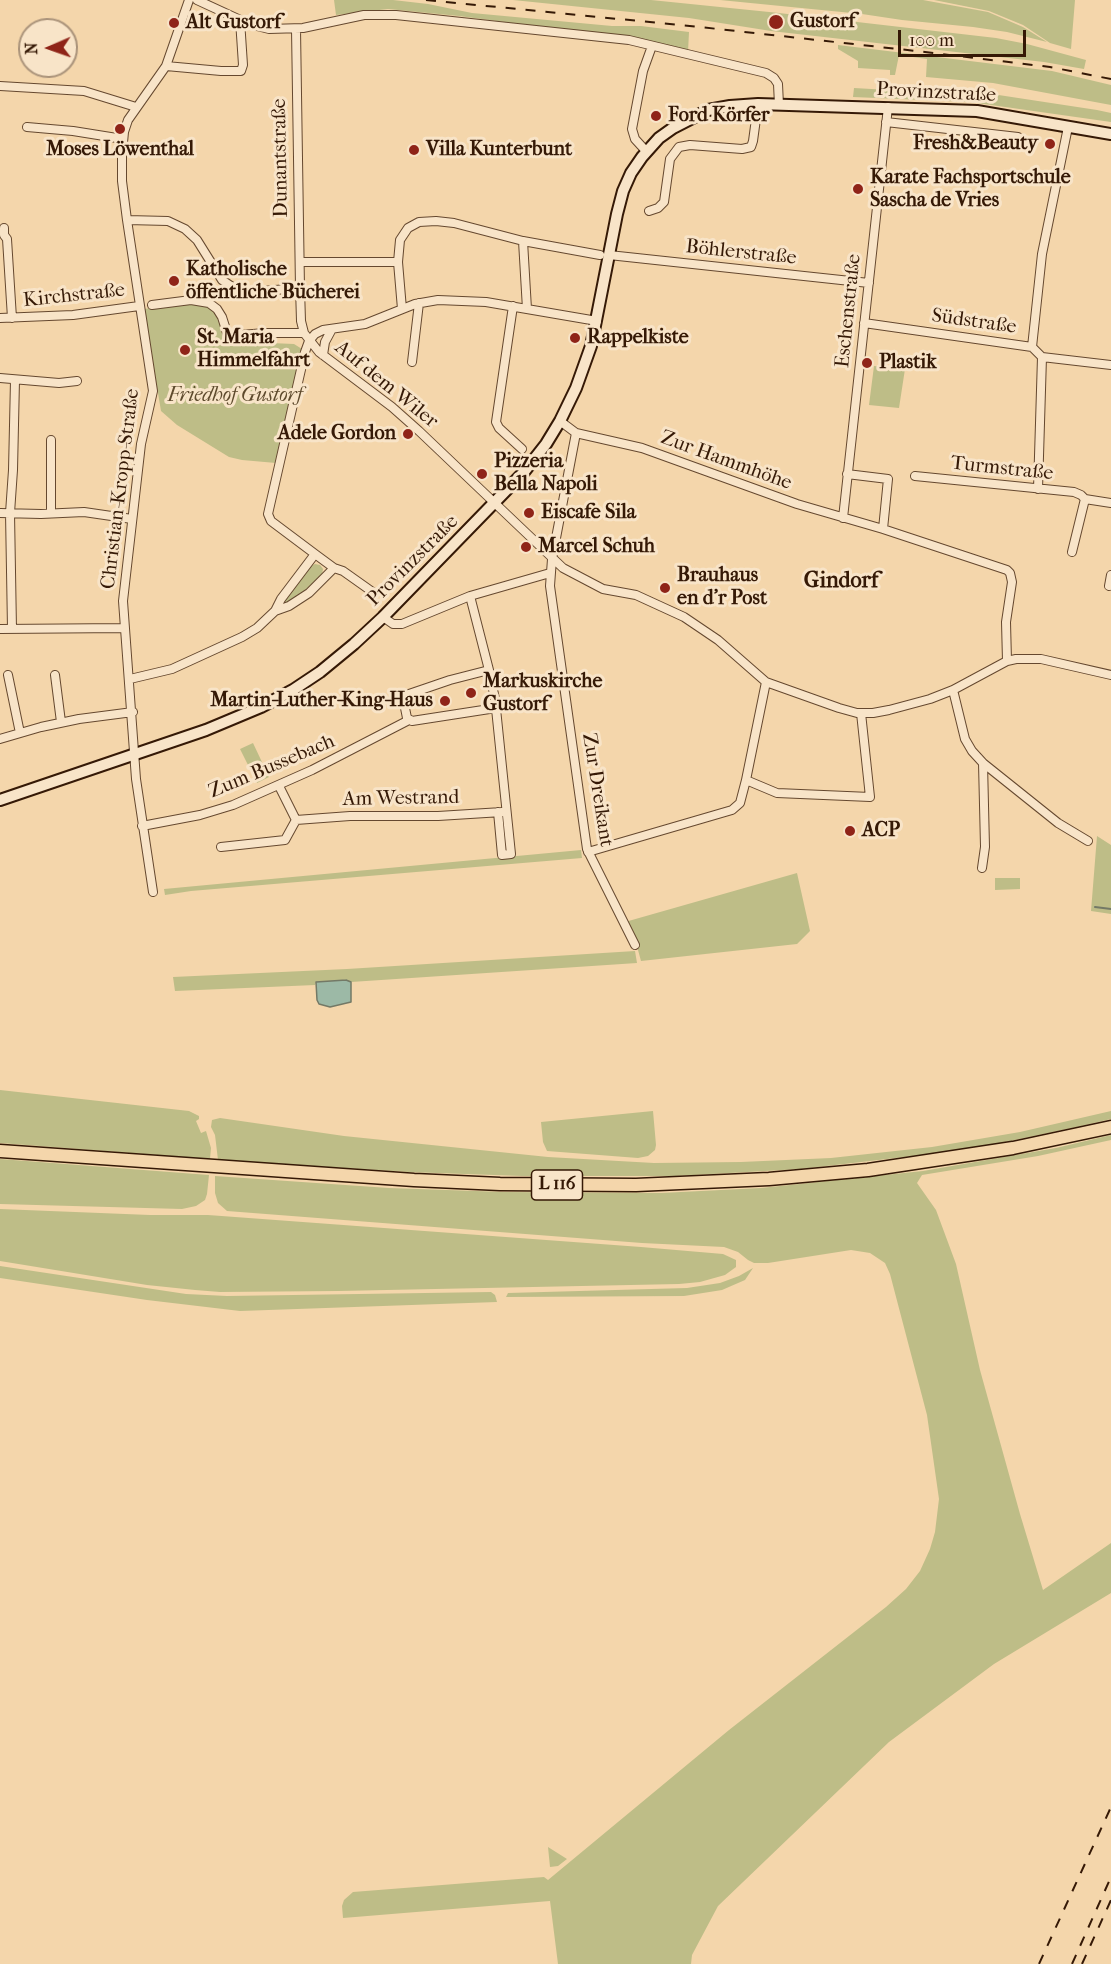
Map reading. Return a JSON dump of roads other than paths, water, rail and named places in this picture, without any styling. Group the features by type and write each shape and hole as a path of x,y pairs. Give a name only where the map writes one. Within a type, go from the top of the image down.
{"main road":[{"name":"L 116","path":"0,1151 403,1180 500,1184 636,1185 769,1179 868,1170 1002,1150 1111,1127"}],"street":[{"name":"Christian-Kropp-Straße","path":"153,892 142,826 124,596 142,432 153,391 122,181 123,139 126,125 136,107 166,66 189,0"},
{"path":"197,0 240,20 265,28 296,29 355,16 396,15 598,36 652,46 767,74 778,84 779,105"},
{"path":"166,66 241,71 243,65 240,20"},
{"name":"Dunantstraße","path":"296,29 300,288"},
{"path":"646,151 635,139 632,129 643,71 652,46"},
{"path":"0,86 84,91 136,107"},
{"path":"649,211 658,208 664,202 670,159 679,147 690,145 742,149 751,147 758,104"},
{"name":"Provinzstraße","path":"0,800 136,755 233,719 285,694 328,666 383,617 528,467 560,421 584,370 597,321 604,255 624,191 631,173 646,151 665,133 698,114 721,107 758,104 888,107 988,113 1111,134"},
{"name":"Eschenstraße","path":"843,518 888,107"},
{"name":"Provinzstraße","path":"886,122 1018,137"},
{"path":"27,127 123,139"},
{"path":"1032,347 1042,254 1068,127"},
{"path":"127,220 172,222 189,232 222,280 237,290 250,292 300,288"},
{"name":"Böhlerstraße","path":"398,262 402,234 412,225 436,221 454,223 523,241 604,255 869,283"},
{"name":"Kirchstraße","path":"4,228 4,235 8,239 12,318"},
{"path":"523,241 527,309"},
{"path":"300,262 398,262 402,309"},
{"name":"Auf dem Wiler","path":"300,288 301,321 309,341 323,355 392,406 552,559 573,574 603,589 636,594 684,617 718,640 766,682"},
{"path":"152,305 190,300 209,303 222,317 228,336 304,333"},
{"path":"374,593 315,554 271,521 268,514 309,341 317,332 365,324 419,303 438,300 470,300 597,321"},
{"path":"412,362 419,303"},
{"name":"Kirchstraße","path":"0,318 73,315 139,306"},
{"path":"513,306 496,422 501,431 522,449"},
{"name":"Südstraße","path":"864,323 1032,347 1042,357"},
{"path":"323,355 325,342 332,329"},
{"path":"1038,489 1042,357 1111,365"},
{"path":"0,378 77,381"},
{"path":"12,629 10,513 15,380"},
{"name":"Zur Hammhöhe","path":"560,421 576,433 642,448 797,504 883,529 1009,571 1012,582 1006,622 1007,661"},
{"name":"Zur Dreikant","path":"576,433 552,559 550,586 588,852 634,945"},
{"path":"51,440 51,513"},
{"path":"848,474 888,479 883,529"},
{"name":"Turmstraße","path":"915,476 1076,493 1084,499 1111,503"},
{"path":"1072,552 1084,499"},
{"path":"0,513 84,512 132,519"},
{"path":"130,679 172,669 220,648 257,628 275,611 281,598 315,554"},
{"path":"275,611 289,606 309,593 334,568"},
{"path":"383,617 391,624 400,625 470,596 550,573"},
{"path":"1109,586 1111,575"},
{"path":"470,596 496,708 502,855 511,854 502,812"},
{"path":"0,629 125,628"},
{"path":"588,852 732,810 740,803 766,682 839,708 861,713 880,712 909,705 953,690 1007,661 1023,658 1035,658 1111,675"},
{"path":"489,670 407,694 404,701 409,720 496,708"},
{"path":"8,675 20,732"},
{"path":"56,675 61,722"},
{"path":"953,690 965,739 972,751 983,763 1058,823 1089,841"},
{"path":"0,739 61,722 133,712"},
{"path":"746,780 783,795 870,797 861,713"},
{"name":"Zum Bussebach","path":"142,826 208,813 279,786 409,720"},
{"path":"982,868 985,847 983,763"},
{"path":"221,847 285,840 296,820 279,786"},
{"name":"Am Westrand","path":"296,820 350,816 438,816 502,812"}],"waterway":[{"path":"1095,907 1111,909"}],"railway":[{"path":"426,0 925,52 1050,67 1111,79"},
{"path":"1039,1964 1111,1807"},
{"path":"1072,1964 1111,1877"},
{"path":"1082,1964 1111,1900"}],"place":[{"name":"Gustorf","path":"776,22"},
{"name":"Alt Gustorf","path":"174,23"},
{"name":"Ford Körfer","path":"656,116"},
{"name":"Moses Löwenthal","path":"120,129"},
{"name":"Fresh&Beauty","path":"1050,144"},
{"name":"Villa Kunterbunt","path":"414,150"},
{"name":"Karate Fachsportschule Sascha de Vries","path":"858,189"},
{"name":"Katholische öffentliche Bücherei","path":"174,281"},
{"name":"Rappelkiste","path":"575,338"},
{"name":"St. Maria Himmelfahrt","path":"185,350"},
{"name":"Plastik","path":"867,363"},
{"name":"Adele Gordon","path":"408,434"},
{"name":"Pizzeria Bella Napoli","path":"482,474"},
{"name":"Eiscafe Sila","path":"529,513"},
{"name":"Marcel Schuh","path":"526,547"},
{"name":"Brauhaus en d'r Post","path":"665,588"},
{"name":"Markuskirche Gustorf","path":"471,693"},
{"name":"Martin-Luther-King-Haus","path":"445,701"},
{"name":"ACP","path":"850,831"}],"district":[{"name":"Gindorf","path":"841,582"}],"park label":[{"name":"Friedhof Gustorf","path":"235,396"}]}
